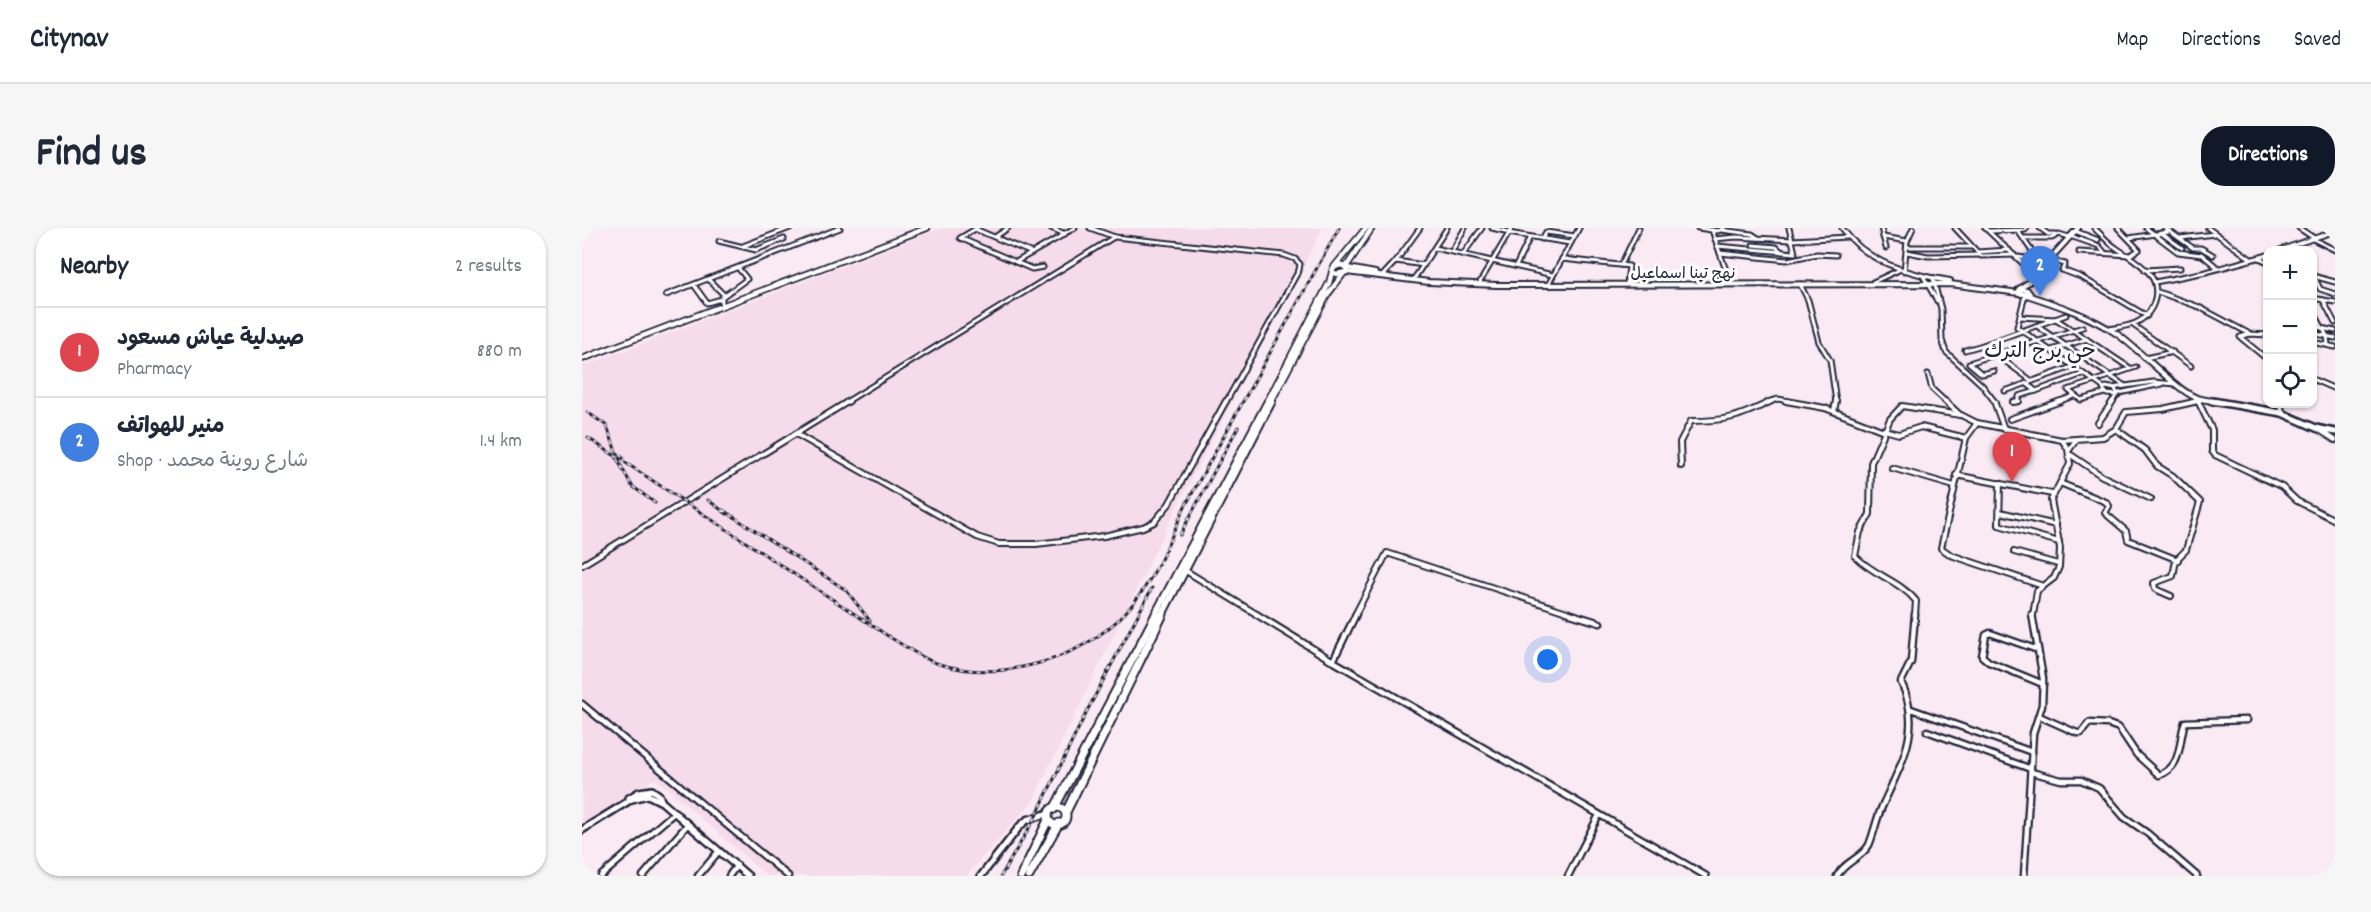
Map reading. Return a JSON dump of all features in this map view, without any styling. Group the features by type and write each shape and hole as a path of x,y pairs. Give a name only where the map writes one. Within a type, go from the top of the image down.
{"main road":[{"path":"582,357 721,301 917,228"},
{"path":"582,357 927,228"},
{"path":"1021,876 1050,814 1329,282 1333,269 1366,228"},
{"path":"1029,876 1049,838 1064,819 1123,691 1311,324 1372,228"},
{"path":"2076,230 2019,290 2111,329 2199,399"},
{"path":"1333,269 1346,270"},
{"path":"1333,269 1346,270"},
{"name":"نهج تينا اسماعيل","path":"1346,270 1414,279 1548,283"},
{"name":"نهج تينا اسماعيل","path":"1346,270 1435,283 1800,284 1926,283 1934,281 2019,290"},
{"name":"نهج تينا اسماعيل","path":"1934,281 2019,290"},
{"path":"2028,294 2030,281"},
{"name":"نهج تينا اسماعيل","path":"1627,283 1926,283"},
{"path":"2147,358 2177,384 2199,399 2282,413 2316,428 2335,432"},
{"path":"1050,814 1060,807 1066,812"},
{"path":"1050,814 1054,824 1059,823"}],"street":[{"path":"742,246 790,228"},
{"path":"666,295 739,269 840,228"},
{"path":"994,237 1008,228"},
{"path":"1051,228 1065,233"},
{"path":"1016,263 1075,228"},
{"path":"796,434 990,543 1015,546 1068,540 1132,530 1155,521 1174,494 1300,266 1295,259 1284,255 1115,237 1090,228"},
{"path":"1383,274 1396,261 1420,228"},
{"path":"1414,279 1447,228"},
{"path":"1452,251 1465,228"},
{"path":"1464,253 1482,228"},
{"path":"1492,228 1570,243"},
{"path":"1480,282 1512,228"},
{"path":"1548,283 1580,228"},
{"path":"1621,265 1639,228"},
{"path":"1698,228 1752,234 1759,239"},
{"path":"1717,246 1796,252 1789,228"},
{"path":"1842,228 1874,261 1923,275 1934,281 1942,319 1940,338 1946,352 1988,391 2002,413 2004,429"},
{"path":"1881,228 1886,248"},
{"path":"1902,270 1907,252 1907,241 1913,228"},
{"path":"1955,228 1978,253 1985,257 2015,256 2065,264 2062,270 2081,277 2147,316"},
{"path":"1986,229 2027,230 2027,228"},
{"path":"2040,228 2048,234 2070,236 2099,246 2104,252"},
{"path":"2094,228 2113,246 2130,255 2155,282 2158,292 2147,316 2132,325 2111,329"},
{"path":"2079,252 2130,255 2139,248 2118,228"},
{"path":"2146,228 2178,252 2202,255"},
{"path":"2166,228 2219,268"},
{"path":"2208,228 2251,259"},
{"path":"2299,228 2335,250"},
{"path":"1032,253 976,229 960,238 1032,269 1043,267"},
{"path":"1986,229 2035,275"},
{"path":"1712,230 1730,282"},
{"path":"2018,230 2031,250"},
{"path":"2076,230 2098,240"},
{"path":"2129,238 2170,231"},
{"path":"2291,246 2335,231"},
{"path":"1542,239 1546,232 1575,236"},
{"path":"2161,233 2182,248"},
{"path":"2024,238 2052,238 2056,234"},
{"path":"2179,238 2216,234"},
{"path":"582,565 1115,237"},
{"path":"1516,266 1530,237"},
{"path":"1715,239 1792,240 1849,237"},
{"path":"1883,237 1907,241"},
{"path":"719,241 756,250 784,239"},
{"path":"1753,245 1776,247 1782,252"},
{"path":"1907,247 1973,247"},
{"path":"1955,247 1961,255"},
{"path":"1435,248 1493,259 1553,275"},
{"path":"1918,248 1921,255"},
{"path":"2193,248 2201,248 2213,255"},
{"path":"1907,252 1921,255 1961,255 2009,250"},
{"path":"1720,253 1787,260 1817,254 1836,255"},
{"path":"2155,282 2263,257"},
{"path":"2259,258 2263,260"},
{"path":"1562,259 1631,267 1627,283"},
{"path":"1396,261 1424,264"},
{"path":"2145,270 2180,268"},
{"path":"693,285 707,303 721,301 724,295 747,279 739,269"},
{"path":"1873,282 1902,270"},
{"path":"1923,275 1937,302"},
{"path":"2317,277 2335,282"},
{"path":"709,280 724,295"},
{"path":"2317,283 2320,289 2335,294"},
{"path":"1800,284 1808,300 1819,342 1830,360 1837,397 1834,411"},
{"path":"2158,292 2199,307 2250,334"},
{"path":"2028,294 2016,325 2104,388 2153,382 2177,384"},
{"path":"2317,299 2335,302"},
{"path":"2323,300 2335,323 2330,324 2334,331"},
{"path":"1965,350 2023,332 2066,315"},
{"path":"2020,316 2056,319 2088,338 2130,368"},
{"path":"2317,317 2328,345"},
{"path":"2132,325 2191,366"},
{"path":"2037,326 2125,386"},
{"path":"1994,371 1982,374 1970,363 2083,327"},
{"path":"2317,327 2334,331"},
{"path":"2263,335 2250,334 2240,337 2263,356"},
{"path":"2317,334 2335,338"},
{"path":"2050,351 2088,338"},
{"path":"2317,343 2335,347"},
{"path":"1983,345 2032,381"},
{"path":"2147,358 2173,352"},
{"path":"2005,391 2073,367"},
{"path":"2136,367 2068,390 2082,400 2105,393 2117,394 2162,384"},
{"path":"1928,374 1932,389 1961,415 1977,423 2062,440 2103,437 2116,429 2126,412 2163,409 2199,399 2212,429 2212,451 2216,455 2282,487 2297,501 2335,520"},
{"path":"2013,402 2019,401 2019,396 2083,374"},
{"path":"2043,377 2054,384"},
{"path":"2317,381 2335,389"},
{"path":"2025,383 2036,391"},
{"path":"2104,388 2105,393"},
{"path":"2112,388 2117,394"},
{"path":"2098,423 2117,394"},
{"path":"2010,419 2074,396"},
{"path":"1681,466 1679,445 1683,432 1694,420 1712,423 1722,421 1756,410 1776,399 1834,411 1899,434 1921,427 1966,438"},
{"path":"1837,876 1843,865 1866,852 1880,812 1905,758 1911,709 1901,682 1911,662 1916,601 1909,593 1868,568 1855,556 1860,532 1870,514 1871,463 1884,430 1902,406 1961,415"},
{"path":"2281,408 2282,413"},
{"path":"1977,423 1966,438 1943,528 1942,550 2043,586"},
{"path":"2316,428 2335,440"},
{"path":"2116,429 2145,450 2157,466 2173,476 2199,499 2200,507 2188,536 2187,548 2178,560 2173,576 2154,583 2155,589 2171,596"},
{"path":"2062,440 2070,452 2091,471 2151,499"},
{"path":"2024,876 2033,733 2042,705 2043,684 2032,612 2037,591 2055,578 2059,542 2051,506 2052,494 2069,468 2070,452 2076,440"},
{"path":"1892,468 1954,486"},
{"path":"1956,475 2052,494"},
{"path":"2000,483 1998,524 2059,542"},
{"path":"2060,483 2106,502 2109,506 2106,514 2126,531 2128,540 2178,560"},
{"path":"2000,512 2056,525"},
{"path":"2014,552 2058,564"},
{"path":"1333,661 1387,553 1600,623"},
{"path":"1186,571 1333,661 1706,876"},
{"path":"2038,650 1990,633 1986,635 1982,656 1989,662 2043,684"},
{"path":"582,704 788,876"},
{"path":"1911,709 2032,752"},
{"path":"2039,716 2077,734 2081,733 2089,723 2115,725 2123,731 2137,755 2159,775 2169,772 2174,767 2186,722 2247,720"},
{"path":"1927,731 2031,771 2061,780 2081,780 2099,788 2132,824 2147,833 2197,876"},
{"path":"582,831 615,809 648,795 675,812 748,876"},
{"path":"601,876 675,812"},
{"path":"981,876 1020,826 1027,820 1050,814"},
{"path":"1568,876 1599,815"},
{"path":"643,876 688,823"},
{"path":"698,876 719,850"},
{"path":"729,876 737,865"}],"shaded area":[{"path":"942,228 1323,228 1179,503 1032,802 966,876 767,876 655,778 582,826 582,367"}],"railway":[{"path":"588,438 891,638 927,659 963,669 988,671 1014,669 1039,663 1063,655 1086,643 1107,629 1135,602 1151,577 1183,510 1339,228"},
{"path":"587,412 607,426 616,452 623,458"},
{"path":"1180,535 1238,427"},
{"path":"617,459 632,486 655,503"},
{"path":"708,500 727,514"},
{"path":"723,510 846,590 870,621"},
{"path":"1001,876 1035,818 1087,711 1152,588"}],"place":[{"name":"منير للهواتف","path":"2040,296"},
{"name":"صيدلية عياش مسعود","path":"2012,482"}],"district":[{"name":"حي برج الترك","path":"2040,350"}]}
